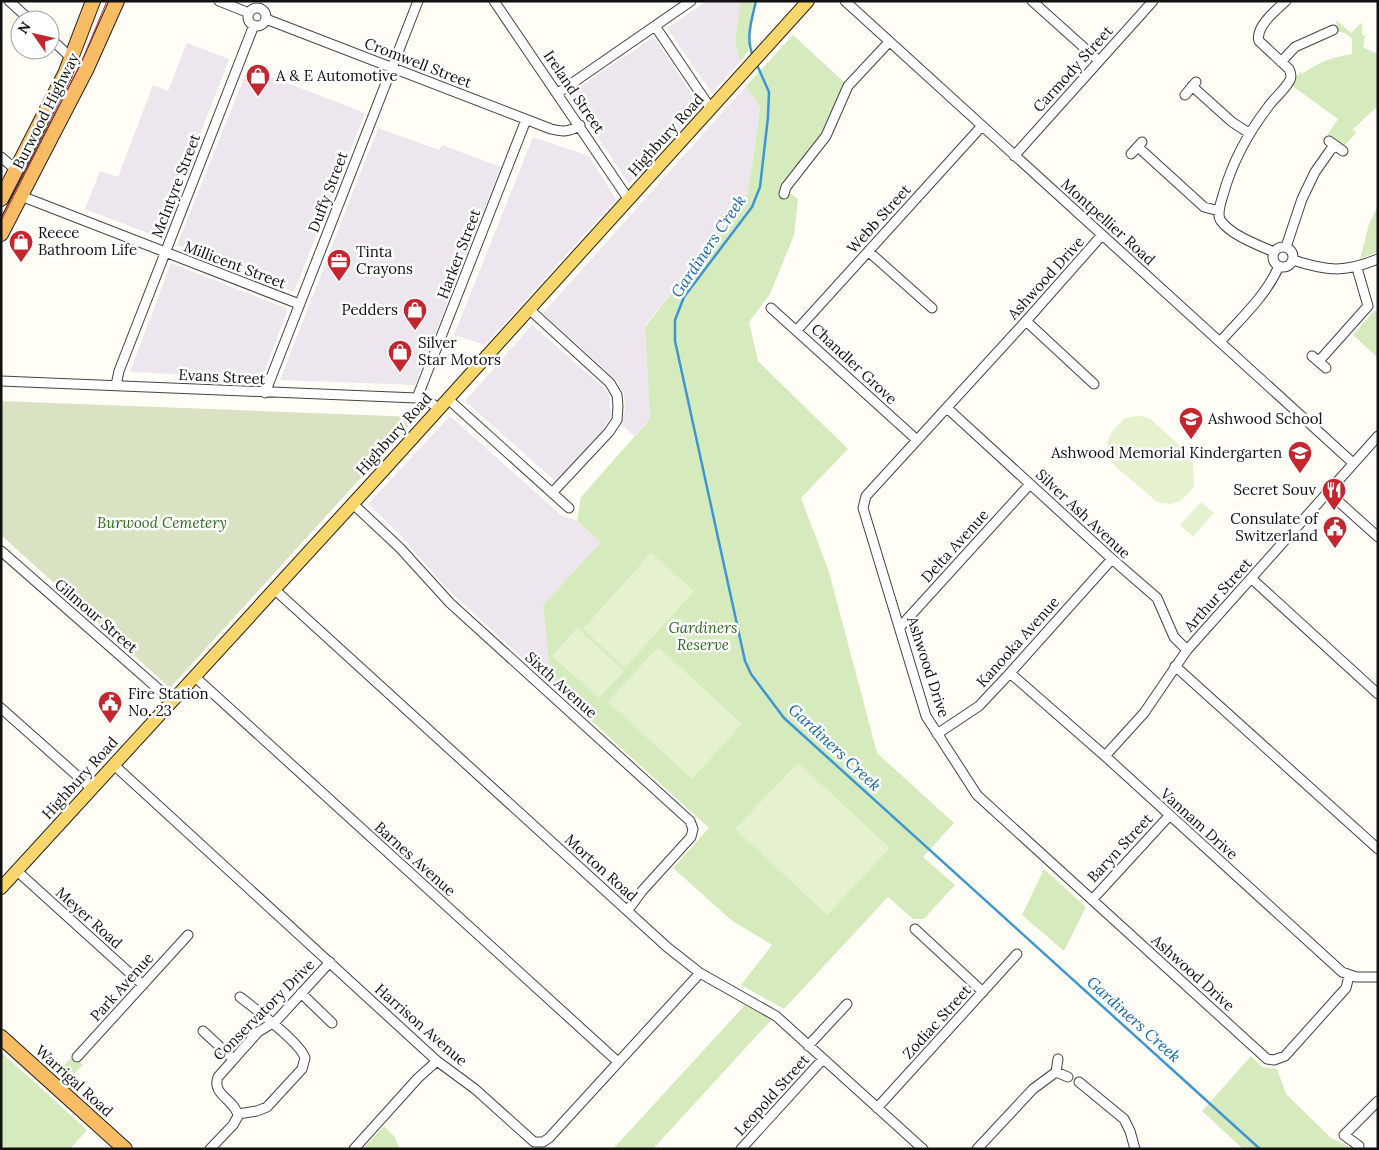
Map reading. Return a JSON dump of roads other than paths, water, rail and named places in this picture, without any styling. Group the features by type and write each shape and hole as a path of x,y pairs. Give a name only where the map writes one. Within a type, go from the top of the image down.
{"highway":[{"name":"Burwood Highway","path":"1,199 39,128 73,57 93,1"},
{"name":"Burwood Highway","path":"1,234 87,68 117,1"},
{"path":"73,57 87,68"},
{"name":"Warrigal Road","path":"1,1037 125,1149"}],"main road":[{"name":"Highbury Road","path":"3,883 17,871 630,200 808,1"}],"street":[{"path":"10,1 19,10"},
{"path":"219,1 249,13"},
{"name":"Duffy Street","path":"265,393 418,1"},
{"name":"Ireland Street","path":"494,1 630,200"},
{"path":"558,94 691,1"},
{"name":"Montpellier Road","path":"845,1 1353,463"},
{"path":"1032,1 1099,61"},
{"name":"Carmody Street","path":"1014,156 1154,1"},
{"path":"1274,252 1249,241 1228,228 1220,220 1219,211 1225,187 1235,161 1249,133 1268,106 1290,81 1292,74 1290,69 1258,41 1257,36 1260,28 1286,1"},
{"path":"261,5 266,19 262,24 254,25 249,21 249,13 253,8 261,5"},
{"name":"Cromwell Street","path":"266,19 526,120 560,131 570,131 577,122"},
{"name":"McIntyre Street","path":"116,385 119,371 254,25"},
{"path":"655,26 711,109"},
{"path":"1281,62 1295,47 1333,30"},
{"path":"784,194 786,186 826,136 848,86 889,42"},
{"path":"60,47 73,57"},
{"path":"1185,95 1194,84 1232,122 1249,133"},
{"name":"Harker Street","path":"417,398 526,120"},
{"name":"Webb Street","path":"796,330 982,126"},
{"path":"1286,247 1302,199 1332,143 1343,151"},
{"path":"1131,154 1140,144 1204,207 1219,211"},
{"path":"1,157 16,170"},
{"name":"Millicent Street","path":"21,196 300,304"},
{"name":"Ashwood Drive","path":"1102,235 866,496 863,508 926,716 977,796 1267,1059 1274,1060 1285,1056 1346,988 1349,976"},
{"path":"1279,247 1286,247 1292,252 1293,260 1287,266 1279,266 1273,260 1274,252 1279,247"},
{"path":"869,252 932,308"},
{"path":"1293,260 1316,268 1328,269 1357,268 1378,259"},
{"path":"1220,342 1264,292 1274,278 1279,266"},
{"path":"1326,368 1316,358 1368,306 1357,268"},
{"name":"Chandler Grove","path":"770,308 918,440"},
{"path":"529,309 610,384 616,395 618,406 617,420 609,432 552,494"},
{"path":"1026,321 1094,384"},
{"name":"Evans Street","path":"1,381 417,398 433,403 439,409"},
{"path":"448,399 569,508"},
{"name":"Silver Ash Avenue","path":"947,408 1157,598 1174,637 1186,650"},
{"name":"Arthur Street","path":"1105,756 1144,713 1186,650 1252,579 1378,436"},
{"name":"Delta Avenue","path":"900,627 1030,484"},
{"path":"1328,492 1378,537"},
{"name":"Sixth Avenue","path":"352,504 400,548 446,599 690,821 693,830 691,837 626,908"},
{"name":"Gilmour Street","path":"1,550 172,701"},
{"name":"Kanooka Avenue","path":"937,734 979,706 1112,559"},
{"path":"1252,579 1378,694"},
{"name":"Morton Road","path":"274,589 667,947 700,973 776,1016 877,1108 911,1144 922,1149"},
{"path":"1175,666 1378,848"},
{"name":"Vannam Drive","path":"1010,673 1105,756 1342,972 1349,976"},
{"name":"Barnes Avenue","path":"194,676 618,1062"},
{"path":"1,708 92,789"},
{"name":"Harrison Avenue","path":"114,765 436,1059 475,1089 529,1139 536,1143 543,1142 549,1138 700,973"},
{"name":"Baryn Street","path":"1092,900 1169,816"},
{"name":"Meyer Road","path":"17,871 142,985"},
{"path":"915,929 983,992"},
{"name":"Park Avenue","path":"77,1057 188,936"},
{"name":"Zodiac Street","path":"877,1108 1017,954"},
{"name":"Conservatory Drive","path":"238,1114 235,1108 218,1090 216,1085 218,1077 258,1032 272,1023 330,962"},
{"path":"1349,976 1378,977"},
{"path":"301,993 332,1023"},
{"path":"210,1149 238,1119 238,1114 257,1111 266,1107 304,1066 305,1058 303,1052 272,1023 240,998"},
{"path":"808,1046 847,1004"},
{"path":"202,1031 233,1059"},
{"path":"976,1149 1033,1089 1056,1072 1058,1058"},
{"path":"354,1149 436,1059"},
{"name":"Leopold Street","path":"742,1149 823,1060"},
{"path":"1056,1072 1068,1077"},
{"path":"1079,1082 1124,1120 1130,1131 1135,1149"},
{"path":"1359,1146 1344,1135 1378,1102"}],"waterway":[{"name":"Gardiners Creek","path":"753,56 749,35 756,1"},
{"name":"Gardiners Creek","path":"757,65 769,92 760,187 752,207 684,297 675,320 675,341 745,661 751,674 784,718 1260,1149"}],"tram line":[{"path":"1,221 81,63 107,1"}],"place":[{"name":"A & E Automotive","path":"258,97"},
{"name":"Reece Bathroom Life","path":"21,263"},
{"name":"Tinta Crayons","path":"339,282"},
{"name":"Pedders","path":"415,331"},
{"name":"Silver Star Motors","path":"400,373"},
{"name":"Ashwood School","path":"1191,440"},
{"name":"Ashwood Memorial Kindergarten","path":"1300,474"},
{"name":"Secret Souv","path":"1334,511"},
{"name":"Consulate of Switzerland","path":"1335,549"},
{"name":"Fire Station No. 23","path":"110,724"}],"park label":[{"name":"Burwood Cemetery","path":"162,523"},
{"name":"Gardiners Reserve","path":"703,636"}]}
